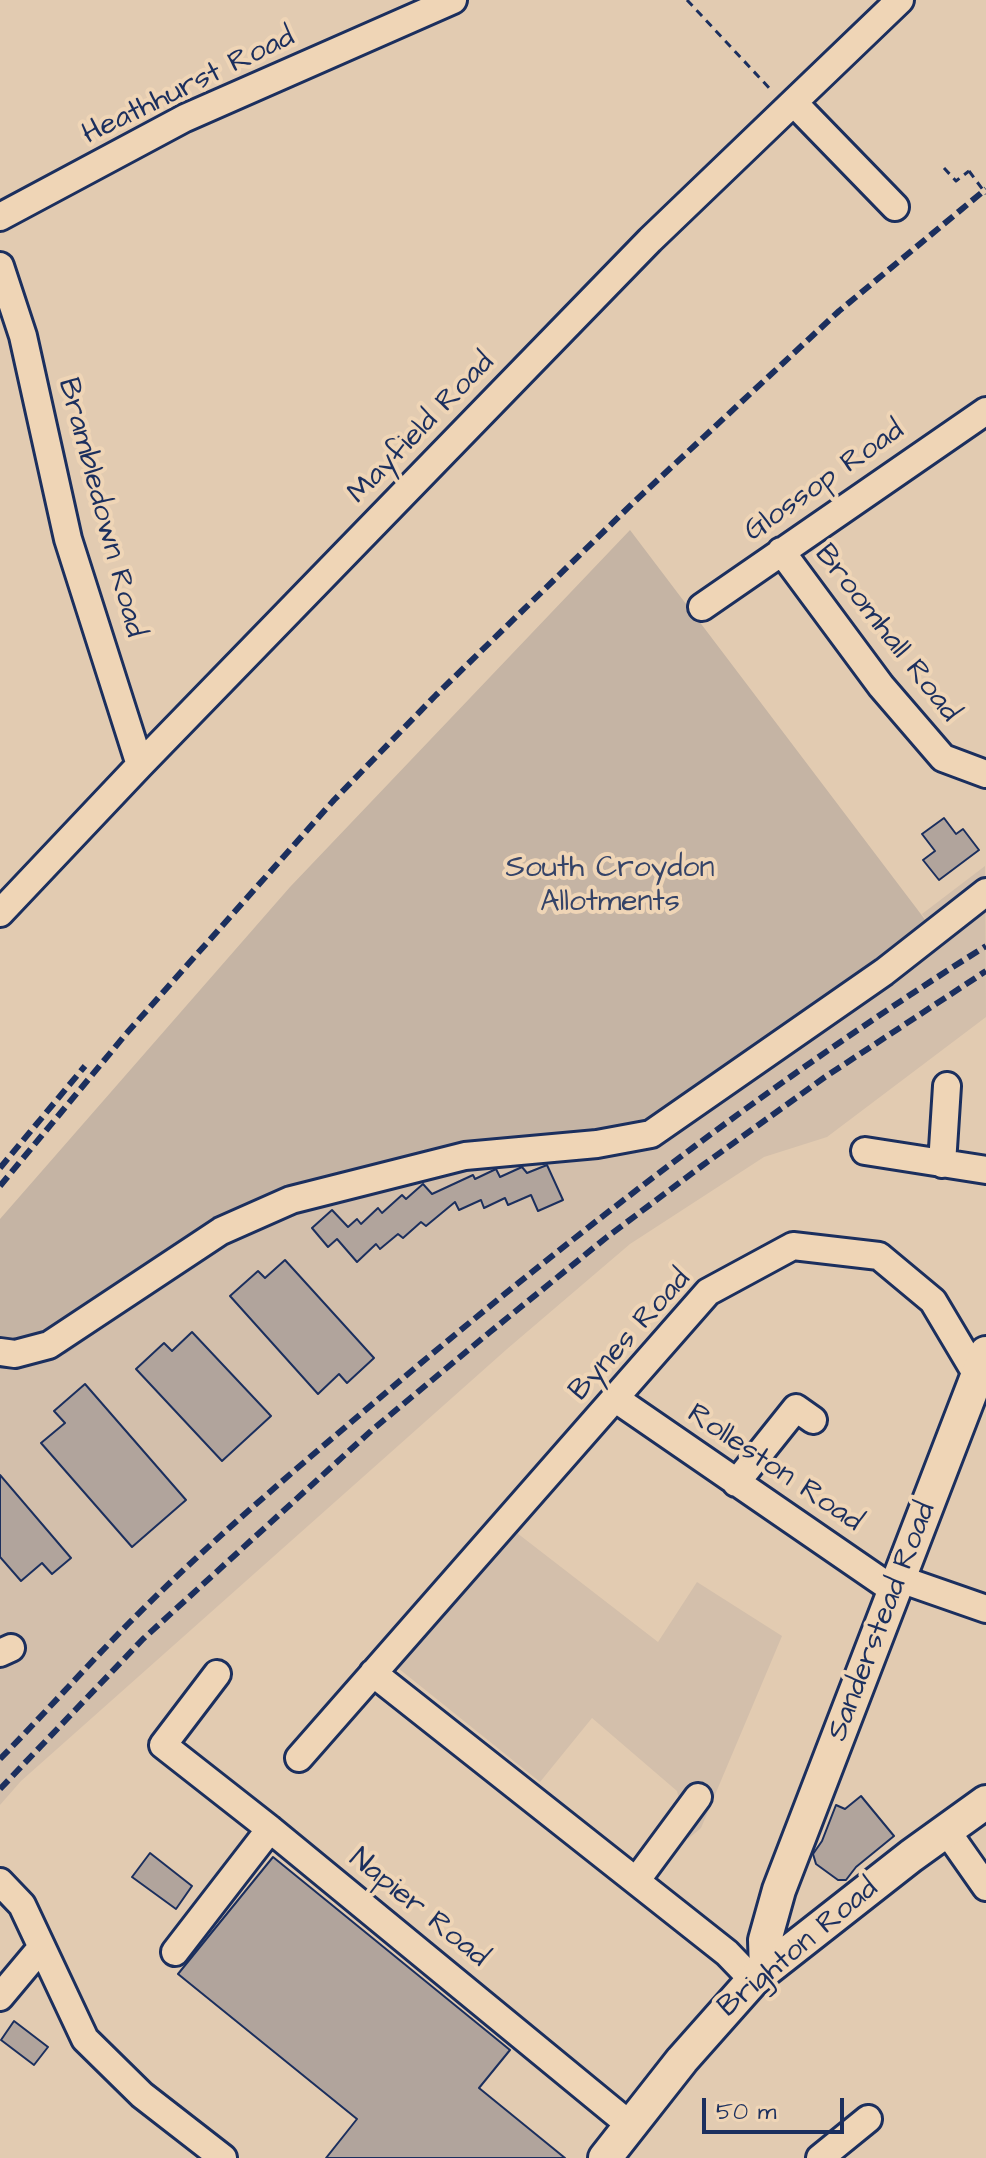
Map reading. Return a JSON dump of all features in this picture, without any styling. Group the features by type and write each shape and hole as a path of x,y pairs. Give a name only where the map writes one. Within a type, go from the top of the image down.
{"main road":[{"name":"Sanderstead Road","path":"759,1975 779,1890 982,1364"},
{"name":"Brighton Road","path":"605,2158 714,2021 759,1975 986,1802"},
{"path":"779,1890 781,1908 803,1942"}],"street":[{"name":"Heathhurst Road","path":"0,217 185,118 453,0"},
{"name":"Mayfield Road","path":"0,913 650,240 900,0"},
{"path":"791,106 895,207"},
{"name":"Brambledown Road","path":"0,266 23,336 68,539 140,765"},
{"name":"Glossop Road","path":"702,607 986,411"},
{"name":"Broomhall Road","path":"781,551 881,686 943,758 986,774"},
{"path":"0,1352 15,1354 49,1345 221,1231 291,1200 465,1156 597,1144 651,1134 884,972 986,892"},
{"path":"942,1164 947,1086"},
{"path":"865,1151 986,1170"},
{"name":"Bynes Road","path":"299,1758 708,1292 793,1246 879,1256 933,1301 982,1364"},
{"name":"Rolleston Road","path":"616,1399 736,1483 898,1585 986,1609"},
{"path":"736,1483 796,1408 813,1420"},
{"path":"373,1673 759,1975"},
{"name":"Napier Road","path":"217,1674 163,1745 630,2125"},
{"path":"636,1881 698,1797"},
{"path":"175,1952 270,1829"},
{"path":"946,1830 986,1887"},
{"path":"0,1882 22,1905 85,2039 142,2095 223,2158"},
{"path":"0,1997 41,1948"},
{"path":"820,2158 868,2119"}],"path":[{"path":"687,0 791,106"},
{"path":"944,168 956,181 969,171 986,194"}],"shaded area":[{"path":"985,866 986,1017 827,1137 764,1157 630,1244 507,1349 21,1781 0,1805 0,1356 66,1354 256,1223 432,1175 572,1155 939,938 922,914"},
{"path":"517,1533 658,1642 697,1582 782,1636 701,1828 688,1839 677,1791 592,1718 540,1782 398,1668"}],"green space":[{"name":"South Croydon Allotments","path":"630,530 939,938 641,1152 572,1155 430,1173 255,1222 66,1354 0,1356 0,1219 290,887"}],"building":[{"path":"944,818 956,834 963,829 979,850 939,880 923,860 935,851 922,834"},
{"path":"547,1165 563,1200 538,1211 531,1195 508,1205 505,1198 484,1208 481,1200 459,1210 455,1202 426,1226 421,1222 403,1238 398,1234 380,1249 376,1244 357,1262 337,1239 328,1247 312,1228 332,1210 348,1227 357,1219 361,1224 378,1208 382,1213 402,1195 406,1199 423,1184 432,1194 473,1175 475,1179 496,1169 500,1177 522,1167 527,1173"},
{"path":"285,1260 374,1358 347,1383 339,1374 318,1394 230,1296 258,1271 265,1278"},
{"path":"192,1332 271,1416 222,1461 136,1369 164,1343 172,1351"},
{"path":"85,1384 186,1500 132,1547 41,1443 65,1423 54,1411"},
{"path":"0,1475 71,1558 52,1574 42,1563 21,1581 0,1557"},
{"path":"861,1796 894,1836 856,1867 846,1880 838,1880 816,1864 813,1854 822,1841 836,1805 845,1809"},
{"path":"150,1853 192,1886 176,1909 132,1877"},
{"path":"273,1857 510,2050 479,2088 565,2158 326,2158 357,2119 178,1974"},
{"path":"14,2021 48,2047 34,2065 1,2040"}],"railway":[{"path":"0,1186 126,1034 334,800 436,695 634,502 839,311 986,189"},
{"path":"0,1759 129,1623 194,1560 297,1468 472,1321 686,1152 834,1046 986,946"},
{"path":"0,1789 143,1639 372,1430 490,1332 607,1237 703,1165 825,1077 986,971"},
{"path":"0,1168 85,1066"}]}
